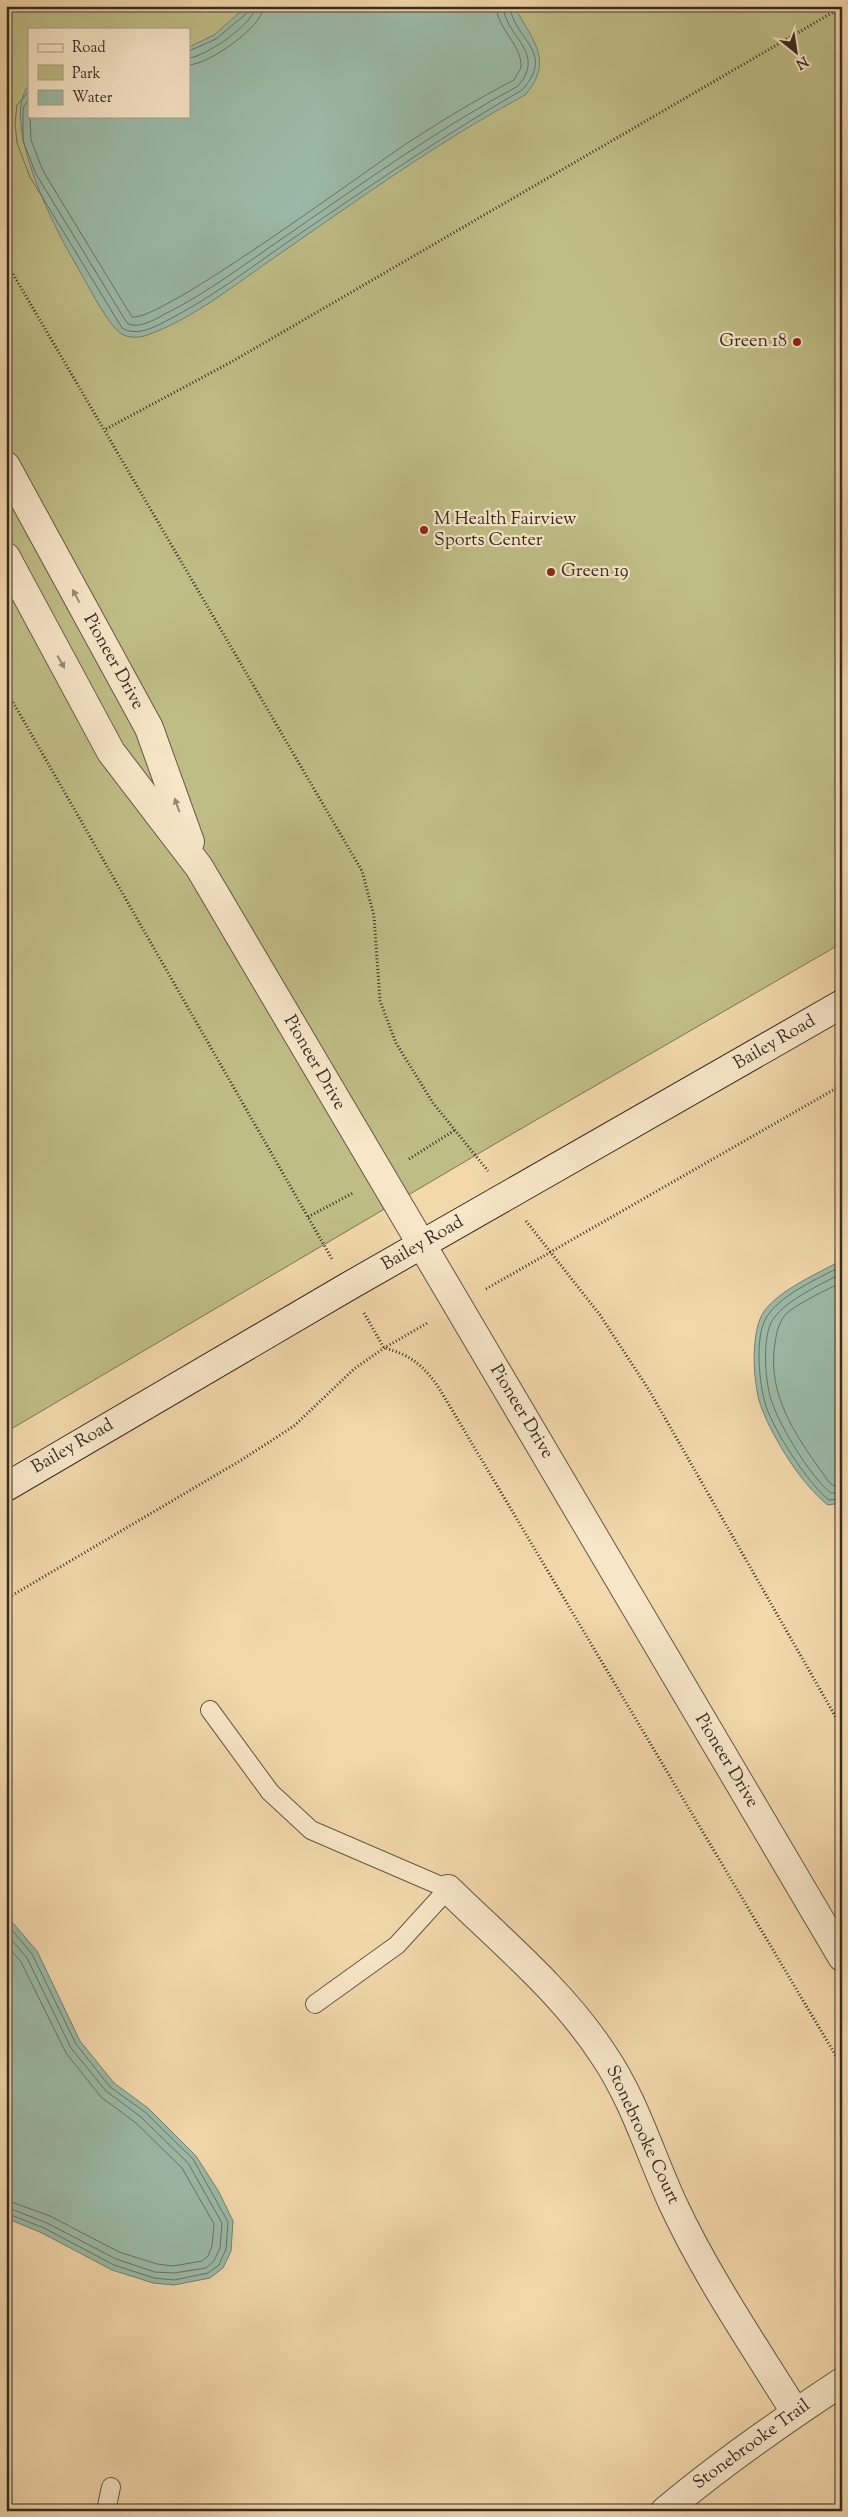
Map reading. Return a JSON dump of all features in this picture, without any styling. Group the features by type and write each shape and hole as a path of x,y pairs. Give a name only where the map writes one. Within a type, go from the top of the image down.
{"street":[{"name":"Pioneer Drive","path":"6,466 149,728 199,867"},
{"name":"Pioneer Drive","path":"6,557 111,752 199,867 842,1957"},
{"name":"Bailey Road","path":"6,1486 842,1004"},
{"name":"Stonebrooke Court","path":"448,1889 568,2007 604,2054 628,2098 673,2204 702,2263 795,2412"},
{"name":"Stonebrooke Trail","path":"665,2511 795,2412 842,2382"}],"lane":[{"path":"210,1710 270,1792 311,1830 448,1889 397,1945 315,2004"},
{"path":"106,2511 111,2487"}],"path":[{"path":"106,429 233,361 842,7"},
{"path":"6,262 106,429 362,871 374,916 380,1001 396,1043 432,1102 455,1130"},
{"path":"6,690 308,1218"},
{"path":"842,1085 550,1253 600,1315 649,1390 842,1728"},
{"path":"6,1599 243,1460 286,1431 354,1369 384,1348 399,1351 413,1358 426,1369 439,1388 842,2066"}],"green space":[{"name":"M Health Fairview Sports Center","path":"6,6 842,6 842,943 505,1138 6,1432"}],"water":[{"path":"247,6 514,6 538,50 538,71 534,83 525,95 400,171 214,300 162,329 141,337 131,337 119,332 107,317 65,244 42,198 25,146 21,122 22,101 28,87 28,118 190,118 190,47 214,35"},
{"path":"842,1260 842,1503 828,1505 808,1486 799,1474 781,1448 767,1421 759,1400 755,1377 754,1351 760,1319 773,1301 796,1285"},
{"path":"6,1915 37,1951 80,2041 114,2083 148,2108 196,2156 219,2192 233,2221 231,2251 223,2268 210,2278 174,2285 153,2283 112,2270 42,2233 6,2218"}],"place":[{"name":"Green 18","path":"797,342"},
{"name":"M Health Fairview Sports Center","path":"424,530"},
{"name":"Green 19","path":"551,572"}]}
